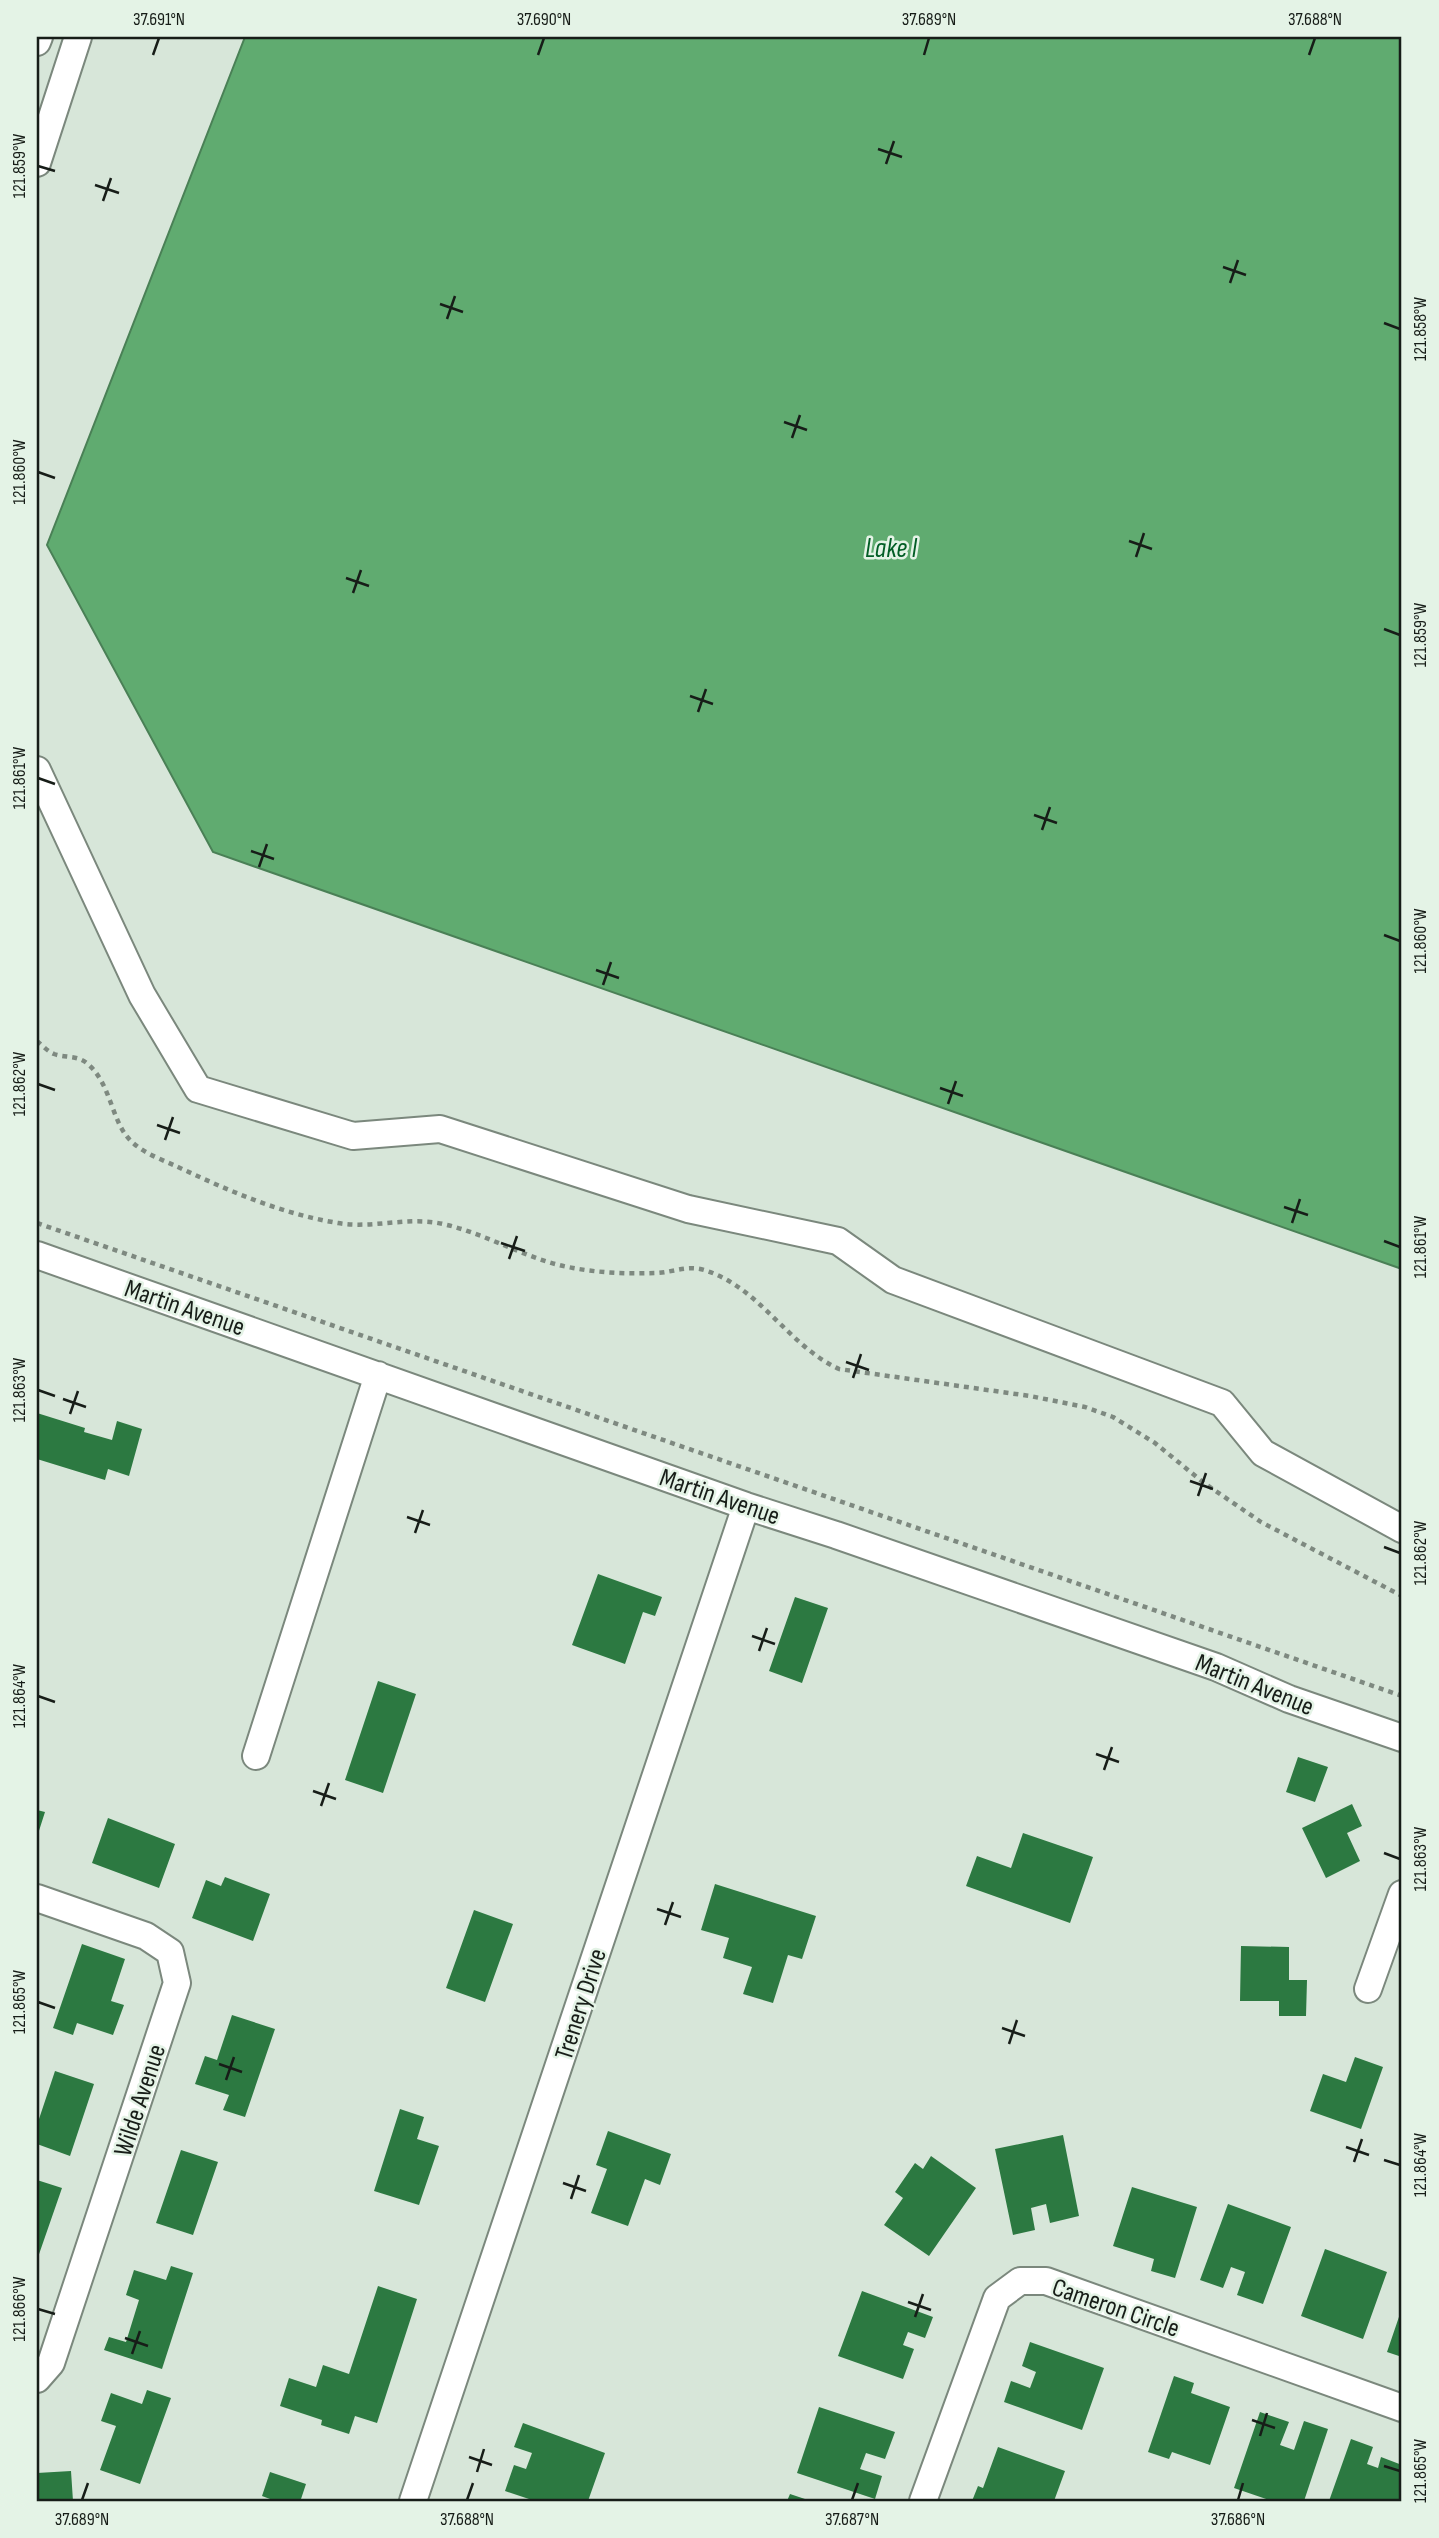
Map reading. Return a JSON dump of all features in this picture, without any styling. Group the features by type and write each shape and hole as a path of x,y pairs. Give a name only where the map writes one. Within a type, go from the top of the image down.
{"street":[{"path":"37,42 38,37"},
{"path":"37,163 78,37"},
{"path":"37,770 142,996 198,1089 352,1136 440,1129 688,1209 838,1241 893,1280 1222,1403 1263,1453 1402,1529"},
{"name":"Martin Avenue","path":"37,1255 746,1506 1203,1662 1289,1699 1402,1738"},
{"path":"256,1756 378,1376"},
{"name":"Trenery Drive","path":"413,2501 746,1506"},
{"path":"1368,1989 1402,1894"},
{"name":"Wilde Avenue","path":"37,1898 146,1936 170,1952 177,1983 51,2363 37,2379"},
{"name":"Cameron Circle","path":"923,2501 997,2298 1020,2281 1045,2281 1402,2407"}],"path":[{"path":"37,1041 54,1054 81,1059 88,1064 106,1087 123,1130 131,1141 148,1153 254,1200 339,1224 370,1226 424,1221 442,1223 549,1264 592,1271 650,1273 691,1268 703,1270 740,1287 807,1350 839,1369 1030,1396 1084,1407 1113,1417 1155,1443 1203,1483 1261,1522 1402,1596"},
{"path":"37,1223 1402,1696"}],"water":[{"name":"Lake I","path":"245,37 1402,37 1402,1269 213,852 47,545"}],"building":[{"path":"37,1413 85,1428 84,1432 112,1440 117,1421 142,1429 129,1476 108,1469 105,1480 37,1459"},
{"path":"598,1574 662,1597 655,1616 643,1612 625,1664 572,1645"},
{"path":"795,1597 828,1608 802,1683 769,1671"},
{"path":"378,1681 416,1694 383,1793 345,1780"},
{"path":"1298,1757 1328,1767 1315,1802 1286,1792"},
{"path":"1352,1804 1362,1826 1347,1833 1360,1861 1326,1878 1302,1828"},
{"path":"37,1810 45,1812 37,1837"},
{"path":"108,1818 175,1844 159,1888 92,1863"},
{"path":"1023,1833 1093,1857 1070,1923 966,1886 977,1856 1011,1868"},
{"path":"225,1877 270,1894 253,1941 192,1918 206,1880 221,1886"},
{"path":"715,1884 816,1916 802,1959 788,1955 773,2003 743,1994 752,1967 723,1958 729,1938 701,1930"},
{"path":"474,1910 513,1924 485,2002 446,1988"},
{"path":"82,1944 125,1959 111,2001 124,2005 113,2035 77,2023 73,2035 53,2028"},
{"path":"1241,1946 1289,1947 1289,1980 1307,1980 1306,2016 1279,2016 1279,2001 1240,2001"},
{"path":"232,2015 275,2029 245,2117 223,2110 229,2095 195,2084 205,2056 217,2060"},
{"path":"1355,2057 1383,2067 1361,2129 1310,2111 1323,2074 1346,2082"},
{"path":"55,2071 94,2084 70,2156 37,2144 37,2125"},
{"path":"400,2109 424,2117 417,2139 439,2146 419,2205 374,2191"},
{"path":"608,2131 671,2154 660,2185 645,2179 628,2226 591,2213 607,2169 596,2165"},
{"path":"1063,2135 1079,2216 1050,2223 1046,2204 1031,2208 1035,2230 1013,2235 995,2149"},
{"path":"181,2150 218,2162 193,2235 156,2223"},
{"path":"931,2156 976,2188 929,2256 884,2225 903,2198 895,2192 915,2163 923,2169"},
{"path":"37,2180 62,2188 37,2260"},
{"path":"1132,2187 1197,2207 1175,2278 1151,2271 1154,2259 1113,2246"},
{"path":"1228,2204 1291,2227 1263,2304 1237,2295 1245,2272 1231,2267 1223,2288 1200,2280"},
{"path":"1325,2249 1387,2272 1363,2339 1301,2316"},
{"path":"171,2266 193,2273 162,2369 104,2350 109,2337 126,2342 139,2300 126,2295 134,2270 166,2280"},
{"path":"378,2286 417,2299 377,2423 355,2416 349,2434 321,2425 322,2420 280,2406 289,2378 316,2387 323,2365 349,2374"},
{"path":"862,2291 933,2317 925,2338 908,2332 903,2345 914,2349 903,2379 838,2356"},
{"path":"1402,2308 1402,2357 1387,2352"},
{"path":"1030,2342 1104,2368 1082,2430 1004,2402 1011,2381 1030,2388 1036,2372 1022,2366"},
{"path":"1174,2376 1194,2383 1191,2393 1230,2407 1210,2465 1172,2452 1169,2459 1148,2452"},
{"path":"147,2390 171,2398 140,2484 100,2470 116,2426 101,2421 111,2393 142,2404"},
{"path":"819,2407 895,2432 885,2459 866,2453 860,2469 882,2476 875,2499 797,2473"},
{"path":"1260,2412 1289,2422 1280,2445 1294,2450 1304,2421 1328,2429 1304,2501 1272,2501 1234,2488"},
{"path":"523,2423 605,2453 588,2501 535,2501 505,2491 514,2465 526,2469 532,2453 514,2447"},
{"path":"1351,2439 1373,2447 1367,2464 1378,2468 1381,2457 1402,2465 1401,2501 1329,2501"},
{"path":"998,2447 1065,2471 1054,2501 972,2501 978,2486 983,2488"},
{"path":"71,2471 73,2501 37,2501 37,2473"},
{"path":"270,2472 306,2484 301,2499 306,2501 270,2501 262,2496"},
{"path":"790,2494 811,2501 787,2501"}]}
